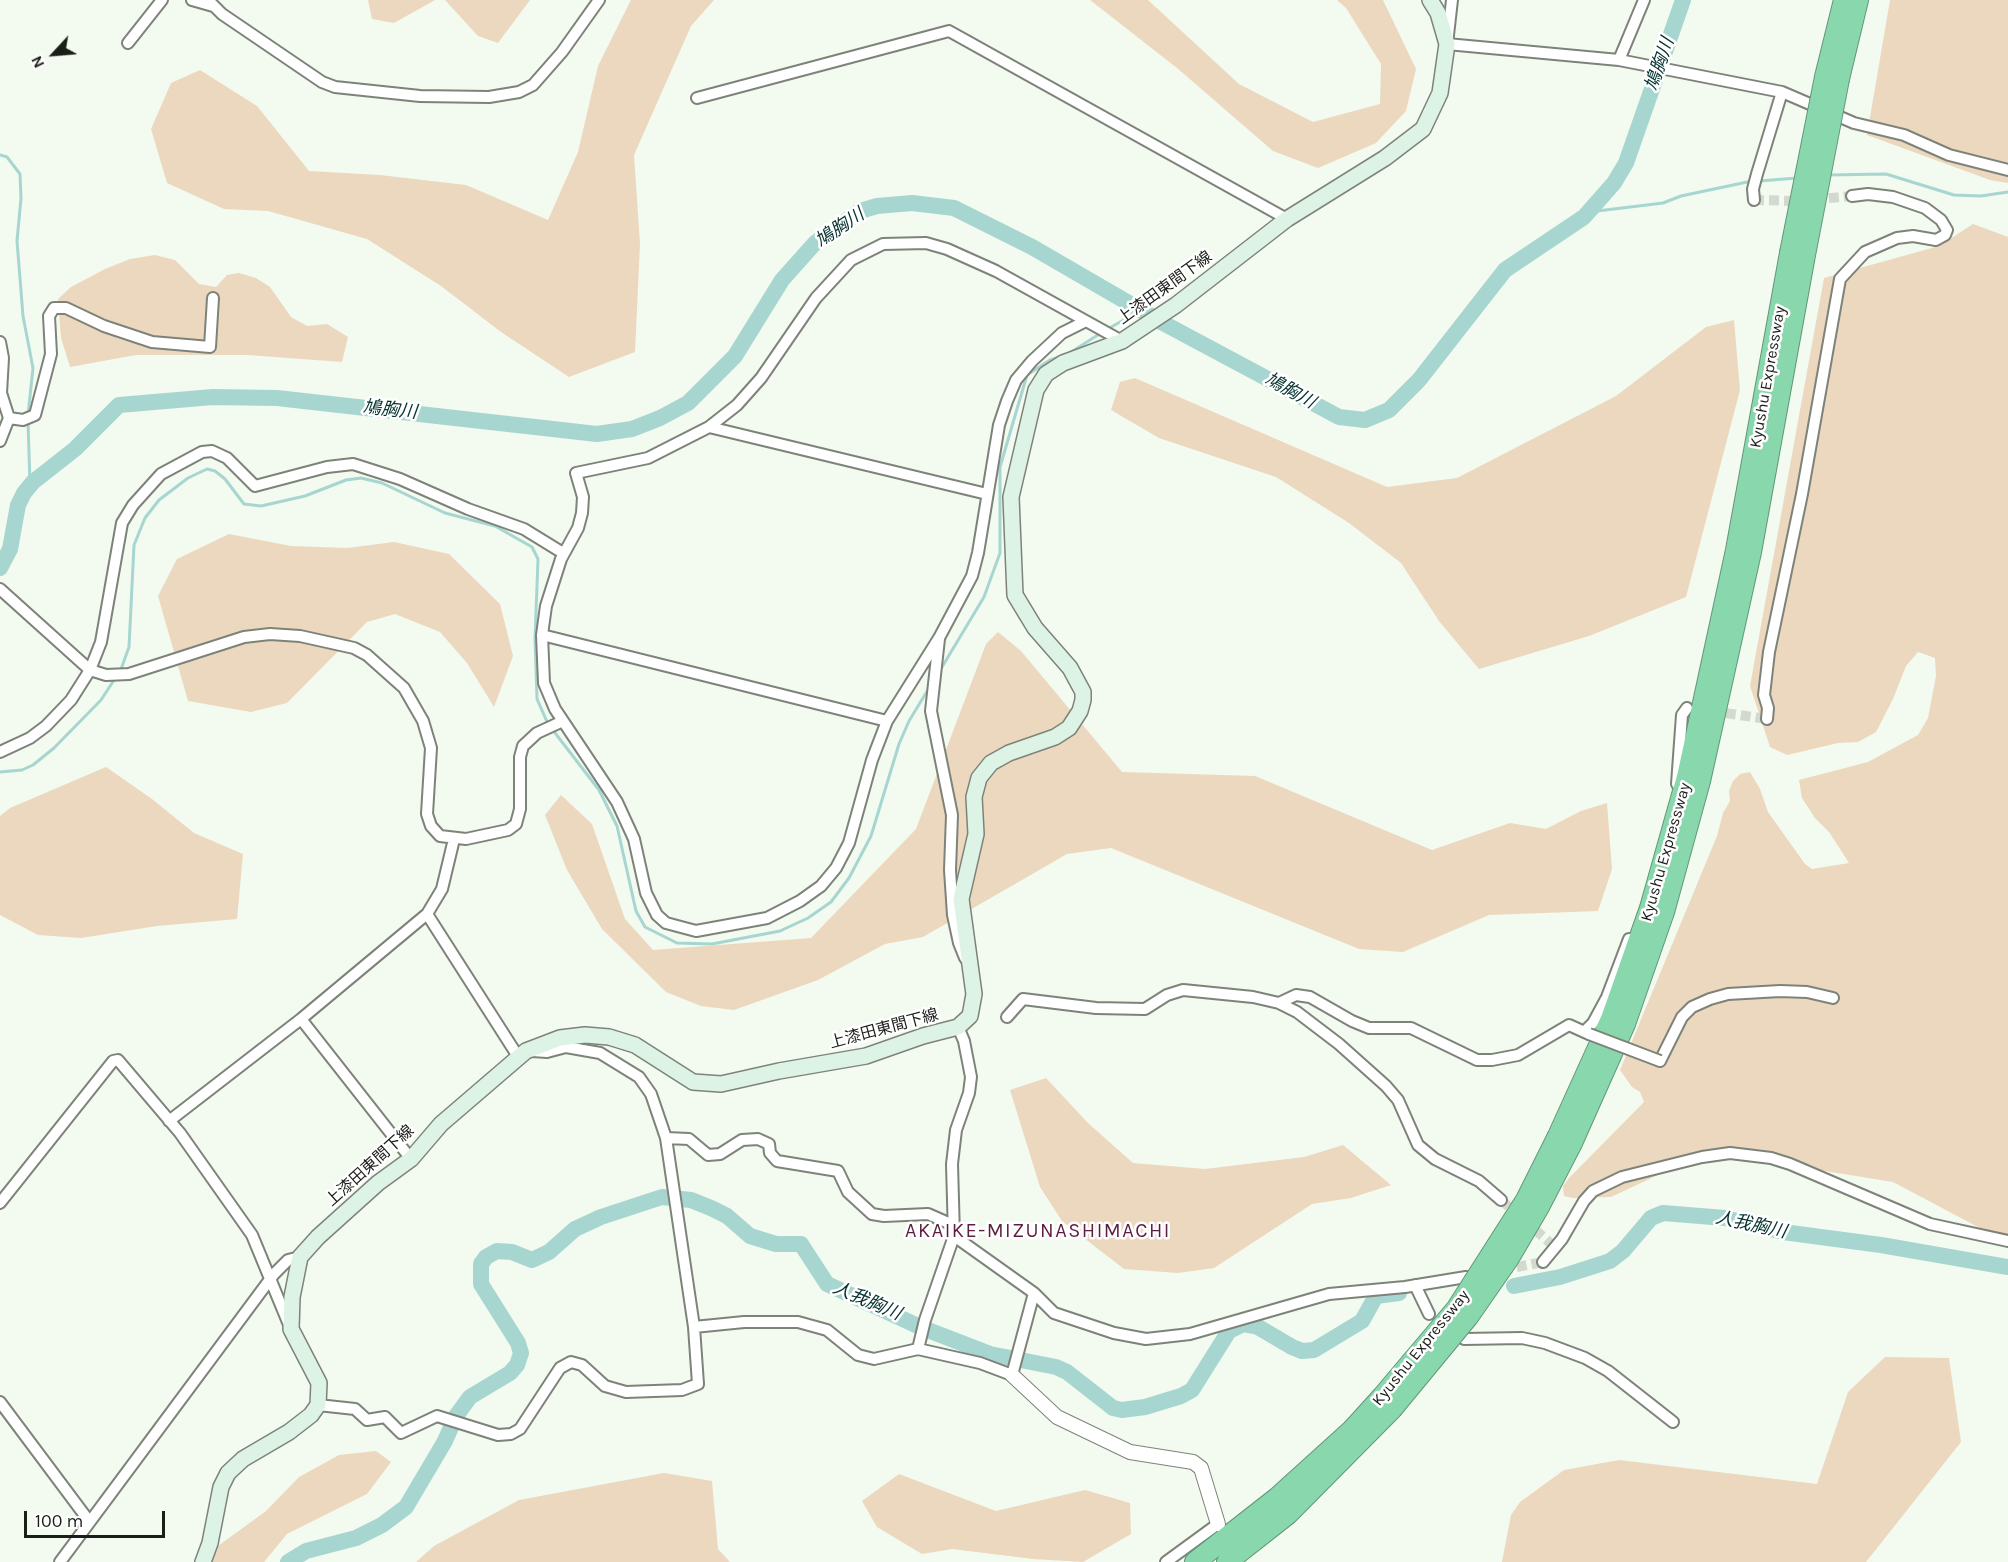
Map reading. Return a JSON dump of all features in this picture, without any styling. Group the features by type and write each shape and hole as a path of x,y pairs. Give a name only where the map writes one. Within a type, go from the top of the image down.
{"highway":[{"name":"Kyushu Expressway","path":"1227,1562 1287,1514 1387,1404 1457,1308 1565,1139 1650,908 1687,777 1798,254 1832,78 1844,0"},
{"name":"Kyushu Expressway","path":"1832,78 1858,0"},
{"name":"Kyushu Expressway","path":"1195,1562 1278,1497 1352,1430 1387,1404"}],"main road":[{"name":"上漆田東間下線","path":"300,1257 318,1237 378,1183 411,1159 441,1124 492,1078 523,1055 560,1038 585,1035 609,1037 635,1046 693,1082 721,1084 866,1056 957,1027 970,1016 973,1006 971,972 961,899 976,834 974,797 979,778 991,763 1009,753 1055,737 1069,728 1080,711 1083,700 1083,692 1070,668 1035,628 1015,595 1016,573 1011,497 1018,458 1036,390 1046,374 1063,363 1122,342 1176,305 1287,219 1385,158 1423,129 1440,93 1447,44 1438,13 1430,0"},
{"path":"203,1562 210,1543 221,1487 228,1473 243,1460 290,1432 312,1415 318,1404 319,1383 291,1329 292,1297 300,1257"}],"street":[{"path":"128,43 162,0"},
{"path":"192,0 211,3 322,82 335,87 420,96 489,97 519,92 533,85 569,43 599,0"},
{"path":"1452,0 1447,44 1619,60 1782,92 1854,123 1904,135 1949,155 2008,170"},
{"path":"1619,60 1644,0"},
{"path":"697,98 949,31 1287,219"},
{"path":"1754,200 1755,182 1782,92"},
{"path":"1767,719 1768,708 1764,695 1769,652 1802,494 1840,279 1865,252 1898,238 1913,236 1936,240 1946,235 1947,230 1941,220 1925,208 1893,197 1868,194 1852,196"},
{"path":"1084,322 1062,333 1032,361 1016,380 999,425 978,554 972,576 939,638 887,721 872,760 849,843 836,868 821,886 800,901 767,918 696,931 679,928 657,915 646,893 634,840 617,802 563,721 546,690 542,635 546,606 563,553 578,528 582,513 583,497 576,473 648,458 709,427 737,405 761,378 816,298 851,260 883,244 926,243 947,249 996,271 1122,342"},
{"path":"9,418 23,420 35,415 51,354 49,316 54,308 66,308 112,329 152,342 210,347 213,298"},
{"path":"0,342 3,358 1,393 9,418 0,441"},
{"path":"709,427 987,494"},
{"path":"0,752 30,738 46,726 71,700 90,670 100,642 122,523 146,489 161,474 202,452 212,451 227,458 255,486 327,467 353,465 400,479 468,509 524,529 563,553"},
{"path":"0,588 90,670 106,675 129,674 244,637 270,634 300,636 354,648 367,656 404,688 418,712 431,748 427,814 431,826 440,836 454,839 508,830 516,824 520,809 520,757 523,746 537,734 563,721"},
{"path":"542,635 887,721"},
{"path":"939,638 932,711 952,815 950,870 953,915 959,943 971,972"},
{"path":"1587,1033 1607,997 1652,879 1672,811 1682,715 1687,708"},
{"path":"169,1120 301,1018 427,914 442,889 454,839"},
{"path":"318,1404 355,1409 368,1420 385,1417 401,1433 426,1419 437,1416 498,1435 511,1434 520,1429 560,1368 571,1362 582,1365 605,1386 626,1392 682,1390 698,1384 694,1327 666,1138 651,1094 639,1077 621,1064 584,1048 566,1047 523,1055 427,914"},
{"path":"1008,1017 1023,999 1096,1008 1145,1009 1182,990 1253,997 1279,1003 1297,1012 1339,1044 1386,1086 1398,1100 1418,1145 1435,1159 1479,1181 1501,1200"},
{"path":"1279,1003 1296,994 1310,997 1369,1028 1411,1028 1477,1059 1492,1060 1518,1055 1569,1025 1660,1061 1682,1017 1692,1007 1710,999 1728,994 1780,991 1807,992 1833,998"},
{"path":"301,1018 411,1159"},
{"path":"918,1349 954,1231 951,1164 956,1130 969,1093 971,1077 964,1041 957,1027"},
{"path":"0,1203 113,1061 118,1060 169,1120 252,1235 291,1329"},
{"path":"666,1138 688,1139 708,1155 720,1154 742,1140 758,1139 769,1144 770,1153 777,1161 838,1172 848,1192 872,1214 884,1216 928,1214 954,1231 1034,1293 1054,1313 1114,1333 1146,1340 1190,1334 1329,1294 1466,1277"},
{"path":"1543,1262 1562,1239 1584,1201 1593,1191 1622,1177 1702,1157 1730,1153 1771,1158 1790,1164 1930,1224 2008,1241"},
{"path":"60,1562 270,1283 274,1274 288,1260 300,1257"},
{"path":"1415,1285 1430,1314"},
{"path":"1012,1375 1034,1293"},
{"path":"694,1327 744,1322 798,1322 827,1330 858,1354 874,1359 918,1349 981,1363 1012,1375 1057,1417 1130,1452 1193,1462 1201,1468 1218,1524 1166,1562"},
{"path":"1464,1339 1522,1338 1545,1343 1585,1358 1608,1371 1673,1422"},
{"path":"0,1402 89,1521"}],"shaded area":[{"path":"368,0 435,0 394,23 372,19"},
{"path":"445,0 530,0 498,43 478,36"},
{"path":"631,0 714,0 691,26 634,155 640,244 635,352 569,377 501,332 441,286 367,239 268,211 224,209 167,183 151,129 171,83 200,70 257,106 309,171 380,175 466,185 548,220 578,152 598,66"},
{"path":"1090,0 1148,0 1239,84 1313,122 1380,104 1381,64 1346,8 1337,0 1383,0 1416,69 1406,111 1376,143 1318,168 1273,151 1177,68"},
{"path":"1890,0 2008,0 2008,183 1990,180 1867,135"},
{"path":"1973,224 2008,237 2008,1243 1893,1182 1707,1152 1611,1197 1573,1198 1564,1196 1563,1186 1569,1178 1644,1102 1640,1092 1632,1087 1620,1070 1717,836 1723,813 1730,801 1729,791 1733,781 1740,774 1750,772 1760,789 1768,812 1805,864 1812,869 1849,863 1829,832 1815,818 1802,798 1799,780 1868,762 1918,735 1928,718 1936,676 1935,658 1918,652 1906,666 1893,699 1876,732 1858,742 1838,743 1787,755 1770,747 1750,686 1824,278 1939,246"},
{"path":"155,255 175,260 199,284 216,287 227,275 239,273 256,278 270,287 291,317 307,326 327,324 348,337 342,362 248,355 136,355 70,367 61,338 58,299 71,287 105,269 130,259"},
{"path":"1734,320 1740,390 1686,597 1589,636 1479,669 1439,621 1401,563 1349,523 1276,477 1159,438 1111,410 1120,382 1135,378 1387,487 1457,478 1616,396 1706,327"},
{"path":"229,534 291,546 347,548 394,542 449,554 500,604 513,656 494,707 467,663 440,632 395,614 367,622 287,703 251,712 188,701 158,596 177,559"},
{"path":"998,632 1021,651 1122,772 1255,776 1432,850 1510,823 1546,829 1581,811 1607,803 1612,869 1598,911 1489,915 1403,952 1359,949 1111,848 1067,854 923,937 885,944 818,980 734,1010 701,1006 666,992 602,929 567,870 545,815 561,795 592,824 625,919 653,950 811,938 916,829 986,644"},
{"path":"106,767 152,799 194,833 243,854 237,919 157,926 81,938 38,935 0,915 0,816 10,808"},
{"path":"1046,1078 1088,1123 1133,1163 1205,1169 1304,1157 1343,1145 1391,1185 1351,1198 1312,1204 1214,1268 1178,1273 1124,1269 1062,1221 1040,1187 1010,1090"},
{"path":"1885,1357 1949,1358 1961,1442 1866,1562 1502,1562 1511,1515 1520,1502 1564,1470 1619,1460 1817,1484 1848,1392"},
{"path":"376,1451 391,1462 367,1494 287,1534 264,1562 196,1562 266,1511 299,1477 339,1455"},
{"path":"664,1473 712,1481 718,1549 730,1562 416,1562 434,1546 519,1500"},
{"path":"899,1474 996,1511 1085,1490 1130,1503 1131,1534 1083,1562 1033,1559 952,1549 922,1554 877,1527 862,1501"}],"waterway":[{"name":"鳩胸川","path":"0,568 10,549 18,505 24,493 33,482 75,449 119,405 213,397 277,398 597,434 632,429 660,418 688,403 735,356 782,280 815,243 860,211 877,206 912,203 954,208 1032,247 1163,323 1339,417 1365,420 1389,410 1419,380 1505,270 1584,217 1614,183 1626,163 1683,0"},
{"path":"0,155 7,157 20,174 21,198 17,241 23,316 33,368 28,415"},
{"path":"1828,175 1886,174 1954,195 1981,196 2008,192"},
{"path":"1759,181 1797,178"},
{"path":"1589,212 1663,203 1681,196 1752,181"},
{"path":"1106,330 1141,310"},
{"path":"1068,354 1101,333"},
{"path":"939,672 984,597 1000,553 1000,467 1027,375 1050,360 1062,356"},
{"path":"28,422 30,485"},
{"path":"120,672 129,647 134,545 145,518 159,500 188,478 207,469 215,471 225,479 244,504 261,506 305,496 346,480 361,478 382,483 445,513 495,526 532,547 538,559 535,639 537,699 548,724"},
{"path":"0,772 22,770 33,765 54,748 101,700 116,677"},
{"path":"552,729 599,790 617,826 636,911 645,927 677,943 712,944 780,931 808,918 831,902 849,878 871,836 899,744 909,721 929,688"},
{"name":"人我胸川","path":"288,1562 306,1551 356,1538 382,1525 406,1507 445,1441 456,1416 470,1397 510,1373 517,1365 521,1353 518,1343 481,1284 481,1264 486,1257 497,1251 512,1252 532,1260 549,1252 575,1229 601,1217 662,1197 691,1200 711,1208 727,1216 750,1236 776,1244 801,1244 827,1284 920,1327 990,1354 1056,1367 1067,1372 1113,1408 1122,1410 1145,1407 1181,1396 1192,1390 1229,1331 1243,1324 1258,1327 1302,1351 1314,1350 1362,1321 1376,1296 1399,1293"},
{"name":"人我胸川","path":"1514,1286 1560,1277 1610,1261 1623,1251 1651,1218 1663,1213 1725,1218 1783,1232 1881,1245 2008,1267"}],"tunnel":[{"path":"1754,200 1798,201 1852,196"},
{"path":"1711,711 1767,719"},
{"path":"1501,1200 1556,1248"},
{"path":"1502,1270 1543,1262"}],"district":[{"name":"AKAIKE-MIZUNASHIMACHI","path":"1038,1231"}]}
